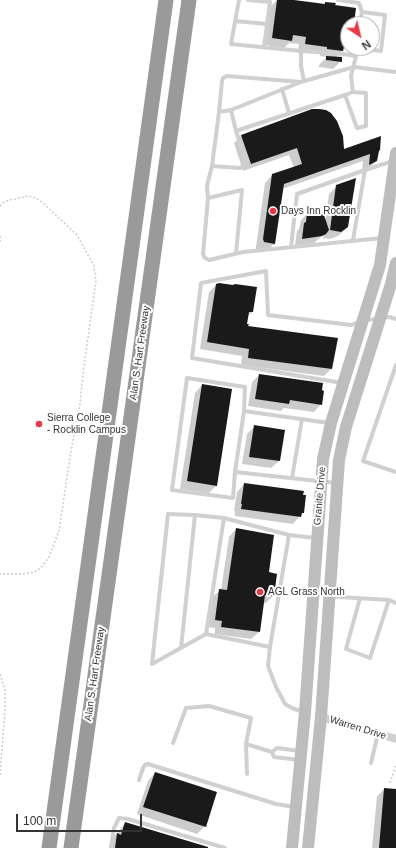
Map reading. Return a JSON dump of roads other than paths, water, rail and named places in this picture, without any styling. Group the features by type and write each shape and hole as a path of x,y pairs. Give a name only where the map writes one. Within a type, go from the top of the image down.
{"highway":[{"path":"49,848 166,0"},
{"name":"Alan S. Hart Freeway","path":"71,848 189,0"}],"street":[{"name":"Granite Drive","path":"292,848 305,712 323,459 331,423 380,265 396,159"},
{"name":"Granite Drive","path":"308,848 321,717 336,483 340,454 346,427 391,284 396,263"},
{"path":"305,712 321,717"},
{"name":"Warren Drive","path":"321,717 396,739"}],"lane":[{"path":"239,0 231,44 340,54"},
{"path":"248,0 271,1 264,47"},
{"path":"338,0 358,3 362,12 361,16"},
{"path":"362,12 385,14 380,51"},
{"path":"235,20 267,24"},
{"path":"301,51 303,81"},
{"path":"353,92 351,76 356,56"},
{"path":"219,112 231,110 303,81 354,67 396,72"},
{"path":"303,81 227,76 223,78 212,166 207,186 208,198 203,254 205,258 209,260 236,253 384,238"},
{"path":"282,89 289,113"},
{"path":"236,131 353,92 366,93 366,126 357,128 345,95"},
{"path":"212,166 240,168 245,165 246,161 231,110"},
{"path":"291,247 297,194 396,159"},
{"path":"354,240 365,170"},
{"path":"208,198 242,190 236,253"},
{"path":"344,383 192,358 201,283 266,271 268,316 351,325 380,318 390,317 396,320"},
{"path":"396,365 363,461 396,472"},
{"path":"187,378 245,387 244,411 235,472 233,498 172,490 187,378"},
{"path":"244,411 331,423"},
{"path":"292,478 302,419"},
{"path":"235,472 336,483"},
{"path":"270,647 206,634 152,664 168,514 224,518 289,535 317,539"},
{"path":"180,648 195,515"},
{"path":"206,634 224,518"},
{"path":"289,535 268,666 285,704 305,712"},
{"path":"315,577 320,590 329,595 396,602"},
{"path":"360,598 346,649 370,658 388,600"},
{"path":"173,743 186,708 209,706 251,718 246,744 247,774"},
{"path":"371,763 378,734"},
{"path":"246,744 272,752 274,757 301,756"},
{"path":"272,752 277,748 301,756"},
{"path":"139,780 145,765 148,764 276,804 296,807"},
{"path":"111,848 114,828 119,818 128,819 225,848"},
{"path":"293,835 296,848"}],"place":[{"name":"Days Inn Rocklin","path":"273,211"},
{"name":"Sierra College - Rocklin Campus","path":"39,424"},
{"name":"AGL Grass North","path":"260,592"}]}
